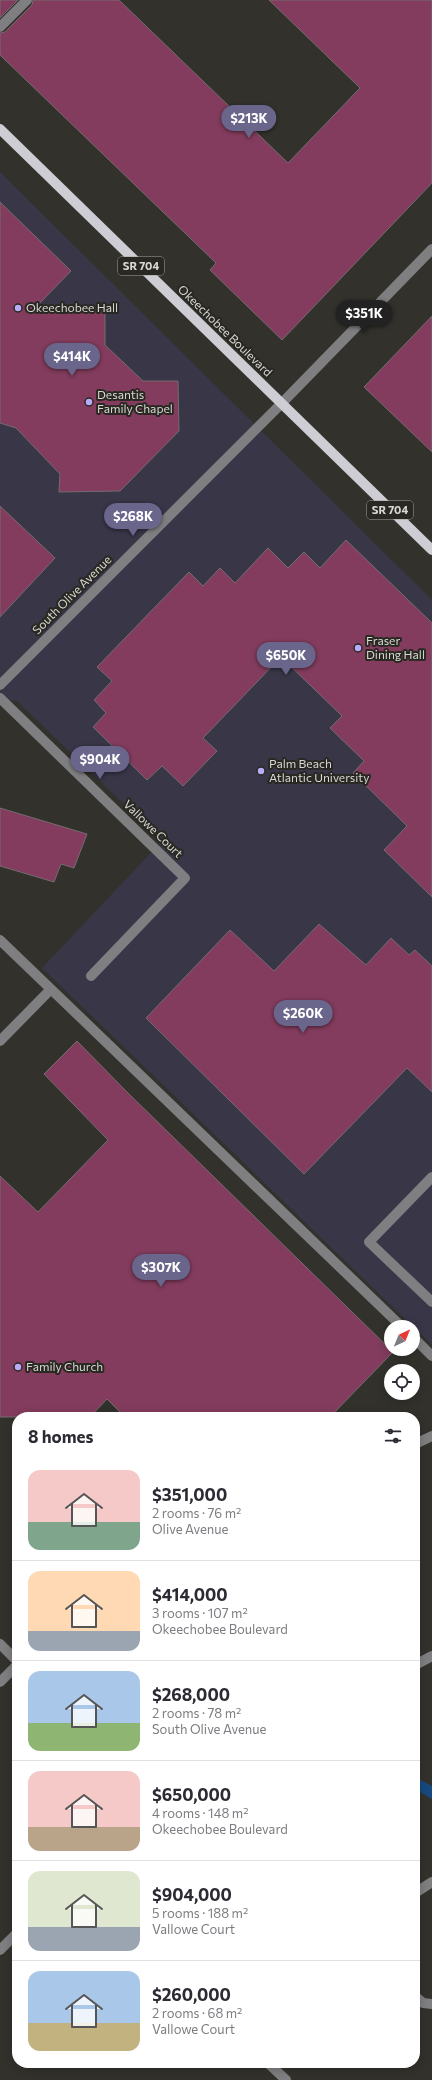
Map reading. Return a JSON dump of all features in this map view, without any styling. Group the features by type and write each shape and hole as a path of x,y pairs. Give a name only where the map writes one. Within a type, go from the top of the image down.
{"main road":[{"name":"Okeechobee Boulevard","path":"0,129 432,550"}],"street":[{"path":"0,27 27,0"},
{"name":"South Olive Avenue","path":"0,685 281,404 432,249"},
{"name":"Vallowe Court","path":"0,698 185,878 91,976"},
{"path":"0,940 395,1320"},
{"path":"0,1041 51,989"},
{"path":"432,1177 369,1242 432,1302"},
{"path":"420,1344 432,1356"},
{"path":"420,1442 432,1436"},
{"path":"0,1644 12,1656"},
{"path":"420,1662 432,1656"},
{"path":"0,1682 12,1670"},
{"path":"420,1890 432,1882"},
{"path":"0,1950 12,1938"},
{"path":"420,2000 423,2003 432,2004"},
{"path":"273,2068 286,2080"}],"shaded area":[{"name":"Palm Beach Atlantic University","path":"0,172 432,600 432,1345 420,1333 420,1320 406,1320 42,968 162,841 17,701 0,699"}],"water":[{"path":"420,1780 432,1786 432,1799 420,1792"}],"building":[{"path":"0,0 18,0 0,18"},
{"path":"33,0 119,0 288,163 360,88 269,0 432,0 432,183 282,340 210,270 216,263 0,55 0,33 5,32 32,5"},
{"name":"Desantis Family Chapel","path":"0,202 71,271 36,307 105,308 105,345 143,381 178,381 179,431 120,491 59,492 60,474 16,428 0,423"},
{"path":"432,316 432,452 364,387"},
{"path":"0,506 55,558 0,617"},
{"path":"346,540 432,623 432,897 384,850 407,826 353,773 364,761 330,728 342,716 281,657 203,738 217,751 183,786 162,766 147,780 93,727 106,713 94,700 112,681 97,667 189,572 203,586 220,568 235,583 268,548 288,568 304,552 320,568"},
{"path":"0,808 87,834 74,868 61,864 54,882 0,866"},
{"path":"319,924 366,965 391,938 409,955 415,950 432,966 432,1092 407,1068 304,1174 146,1018 230,930 274,971"},
{"path":"77,1041 127,1092 384,1343 384,1356 389,1356 335,1412 120,1412 107,1399 95,1412 12,1412 12,1417 0,1417 0,1176 38,1212 108,1140 44,1074"}],"place":[{"name":"Okeechobee Hall","path":"18,308"},
{"name":"Desantis Family Chapel","path":"89,402"},
{"name":"Fraser Dining Hall","path":"358,648"},
{"name":"Palm Beach Atlantic University","path":"261,771"},
{"name":"Family Church","path":"18,1367"}]}
